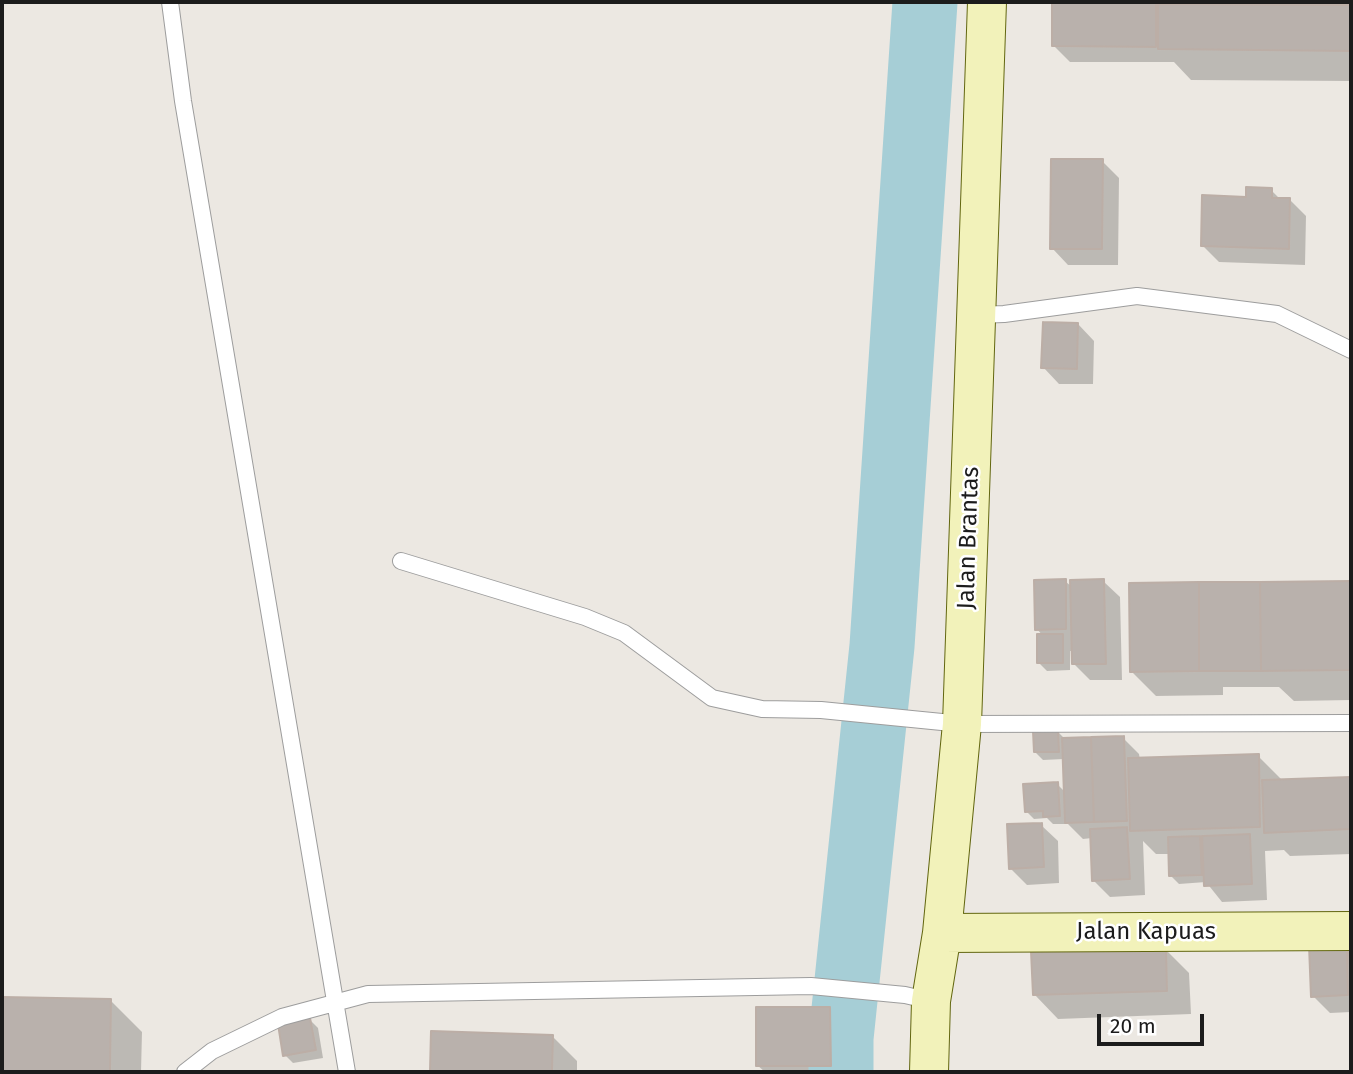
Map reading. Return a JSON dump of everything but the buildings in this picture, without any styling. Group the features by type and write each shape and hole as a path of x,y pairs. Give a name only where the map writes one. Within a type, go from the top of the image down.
{"main road":[{"name":"Jalan Brantas","path":"929,1072 918,998 942,933 962,724 987,2"},
{"name":"Jalan Kapuas","path":"942,933 1351,931"}],"lane":[{"path":"170,2 183,102 333,1002 347,1072"},
{"path":"978,314 1004,314 1137,296 1277,314 1351,350"},
{"path":"401,561 585,617 624,633 712,698 762,709 832,711 962,724 1351,723"},
{"path":"185,1072 212,1051 282,1017 368,994 811,986 918,998"}],"waterway":[{"path":"841,1072 841,1038 882,646 925,2"}]}
